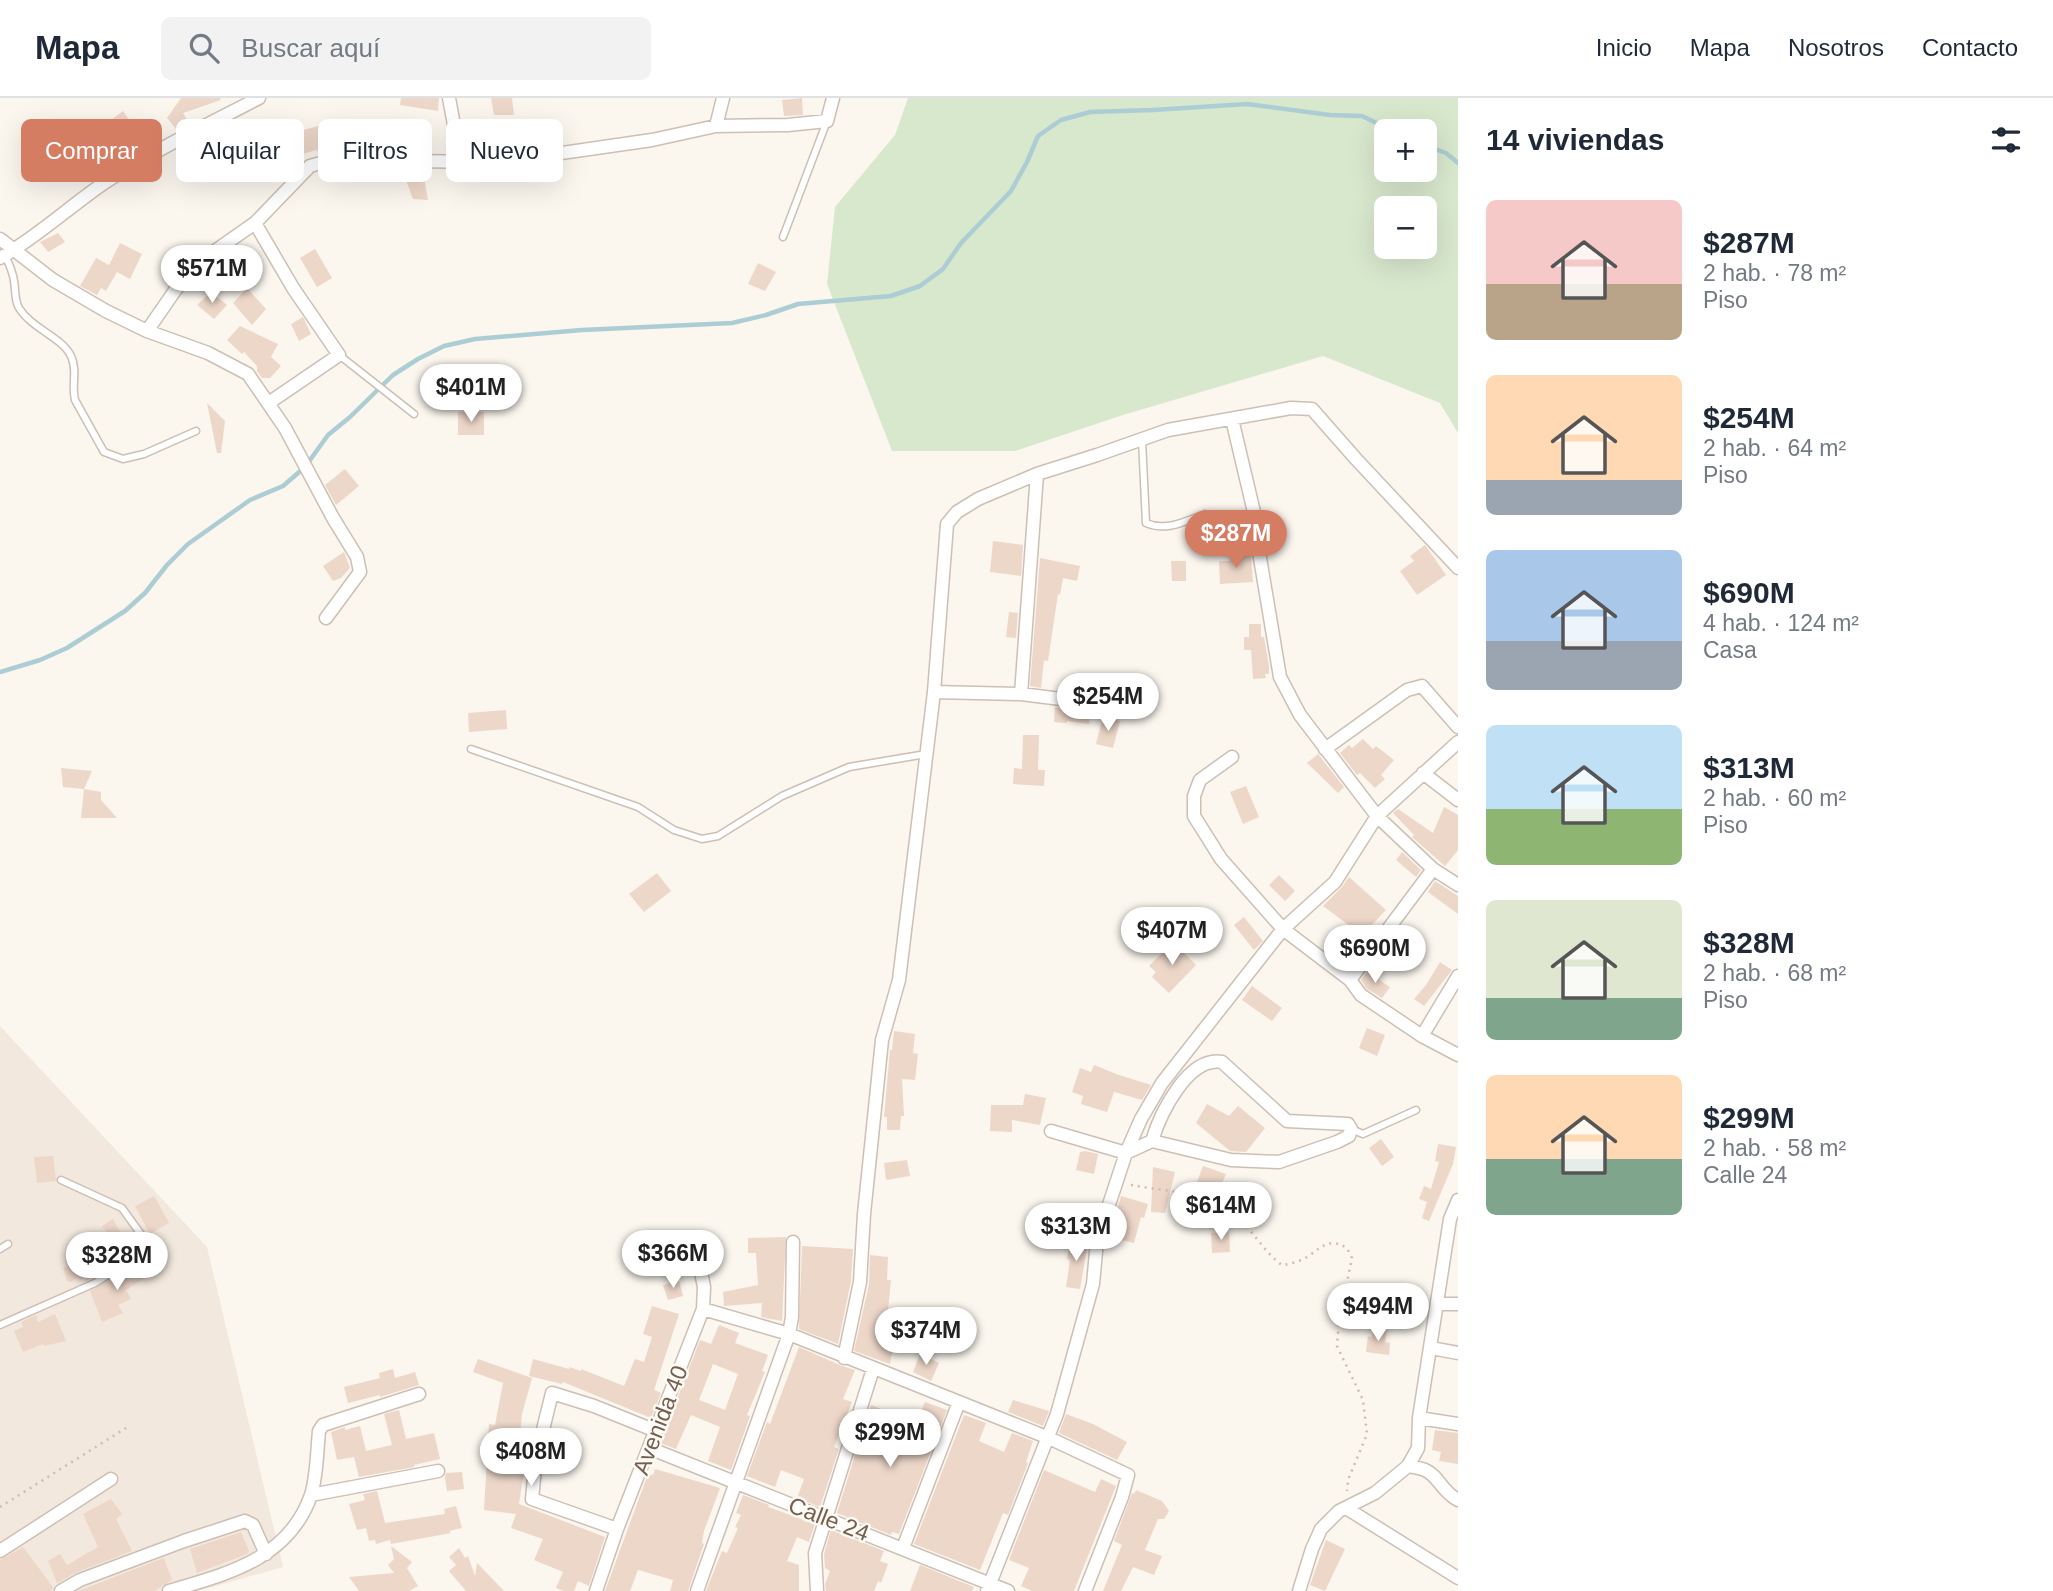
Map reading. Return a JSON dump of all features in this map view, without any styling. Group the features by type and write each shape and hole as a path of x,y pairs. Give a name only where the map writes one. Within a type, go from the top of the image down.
{"street":[{"path":"6,254 103,184 168,145 259,98"},
{"path":"449,98 453,119"},
{"path":"716,126 723,98"},
{"path":"563,153 652,140 716,126 788,125 827,121 833,98"},
{"path":"147,331 176,289 208,256 255,223 310,166 353,157 446,162"},
{"path":"255,223 293,288 339,355 270,402"},
{"path":"0,239 6,254 106,311 147,331 208,353 248,374 270,402 357,557 360,572 326,618"},
{"path":"844,1358 860,1282 864,1214 882,1040 899,980 934,692 947,524 957,512 978,499 1037,474 1168,430 1290,408 1312,409 1364,469 1458,568"},
{"path":"1232,419 1258,529 1260,558 1280,677 1300,715 1377,816 1433,870 1458,885"},
{"path":"1021,694 1037,474"},
{"path":"1325,749 1407,690 1422,686 1458,727"},
{"path":"934,692 1021,694 1109,705"},
{"path":"989,1587 1049,1438 1093,1284 1097,1241 1114,1185 1126,1153 1162,1083 1283,929 1335,882 1377,816 1458,742"},
{"path":"1232,757 1200,780 1194,796 1194,816 1221,859 1283,929 1350,980 1361,995 1422,1036 1458,1055"},
{"path":"1423,773 1458,800"},
{"path":"1350,980 1433,870"},
{"path":"1422,1036 1458,976"},
{"path":"1051,1130 1126,1153 1152,1140 1231,1160 1279,1162 1337,1142 1349,1136 1351,1129 1348,1124 1287,1121 1222,1062 1213,1061 1202,1063 1180,1087 1157,1122 1152,1140"},
{"path":"1299,1591 1321,1529 1339,1511 1375,1493 1408,1466 1418,1448 1419,1418 1450,1219 1458,1200"},
{"path":"697,1591 789,1334 792,1317 793,1242"},
{"name":"Avenida 40","path":"596,1591 617,1529 703,1309 704,1287 696,1247"},
{"path":"1437,1304 1458,1304"},
{"path":"703,1309 789,1334 1049,1438 1128,1475 1085,1591"},
{"path":"1430,1348 1458,1353"},
{"path":"817,1591 815,1553 873,1369"},
{"path":"617,1529 532,1499 536,1458 552,1393 594,1406 656,1431"},
{"path":"169,1591 197,1583 266,1554 284,1541 311,1495 323,1425 419,1394"},
{"path":"903,1548 959,1402"},
{"path":"1419,1418 1458,1424"},
{"name":"Calle 24","path":"649,1448 903,1548 989,1587 1007,1591"},
{"path":"1408,1466 1424,1470 1435,1477 1445,1494 1458,1500"},
{"path":"311,1495 438,1471"},
{"path":"0,1551 111,1479"},
{"path":"1346,1508 1458,1578"},
{"path":"61,1591 106,1570 244,1521 253,1525 266,1554"}],"lane":[{"path":"783,237 827,121"},
{"path":"6,254 12,269 15,301 20,310 31,324 57,341 70,354 76,373 73,391 75,400 104,452 123,458 144,454 196,431"},
{"path":"339,355 414,414"},
{"path":"1142,440 1146,523 1156,527 1167,526 1205,514"},
{"path":"471,749 638,807 674,830 702,839 718,836 782,796 849,767 926,754"},
{"path":"1351,1129 1363,1134 1416,1110"},
{"path":"0,1325 95,1283 140,1255 145,1246 145,1240 122,1208 61,1180"},
{"path":"0,1249 8,1244"}],"path":[{"path":"1114,1185 1130,1184 1200,1197 1236,1215 1273,1259 1282,1265 1309,1256 1326,1243 1336,1243 1347,1248 1352,1258 1339,1320 1337,1346 1363,1400 1367,1434 1348,1480 1346,1508"},
{"path":"0,1507 126,1428"}],"shaded area":[{"path":"0,1026 207,1247 283,1567 198,1591 0,1591"}],"green space":[{"path":"908,98 1458,98 1458,433 1440,403 1323,356 1123,415 1015,451 892,451 827,284 835,207 895,135"}],"building":[{"path":"181,98 221,100 183,113 187,119 176,119 176,129 167,118"},
{"path":"401,98 439,98 438,111 400,105"},
{"path":"491,98 512,98 514,115 494,115"},
{"path":"802,98 803,115 784,116 782,100"},
{"path":"123,111 129,119 113,119"},
{"path":"318,126 318,154 317,150 304,153 304,130"},
{"path":"407,182 425,182 428,200 413,199"},
{"path":"58,233 65,242 48,252 40,242"},
{"path":"120,243 142,254 130,279 117,272 106,291 101,288 97,295 80,286 96,258 109,265"},
{"path":"315,249 332,278 317,287 300,258"},
{"path":"758,263 776,272 765,291 748,284"},
{"path":"247,288 266,309 252,325 233,303"},
{"path":"211,292 227,305 214,319 197,305"},
{"path":"303,317 311,334 299,341 291,324"},
{"path":"240,326 278,344 271,357 281,366 270,378 262,378 257,366 227,340"},
{"path":"207,403 225,421 221,453 217,453"},
{"path":"458,412 484,412 484,435 458,435"},
{"path":"345,469 359,486 336,505 325,485"},
{"path":"993,541 1023,545 1021,576 990,572"},
{"path":"1425,545 1446,575 1417,595 1400,571 1414,561 1410,556"},
{"path":"344,552 350,568 341,578 333,581 323,566"},
{"path":"1251,555 1253,582 1220,584 1219,561 1230,561 1230,556"},
{"path":"1040,558 1080,566 1077,581 1063,578 1048,661 1044,660 1041,688 1030,686"},
{"path":"1171,561 1186,561 1186,581 1172,581"},
{"path":"1009,612 1018,613 1016,638 1006,637"},
{"path":"1249,624 1261,624 1261,637 1264,637 1269,666 1266,678 1253,679 1251,650 1244,650 1244,637 1249,637"},
{"path":"1055,707 1090,711 1089,724 1054,722"},
{"path":"506,710 507,729 469,732 468,713"},
{"path":"1103,717 1120,721 1113,748 1096,744"},
{"path":"1023,735 1039,735 1038,770 1045,770 1044,786 1013,784 1014,768 1022,769"},
{"path":"1363,739 1373,749 1376,746 1394,760 1381,775 1385,779 1375,788 1360,773 1357,775 1340,753 1349,745 1352,748"},
{"path":"1318,754 1344,787 1338,793 1307,763"},
{"path":"61,768 92,771 84,789 63,787"},
{"path":"1246,786 1259,817 1243,824 1230,792"},
{"path":"84,789 101,792 101,800 117,818 81,818"},
{"path":"1444,807 1458,815 1458,850 1445,866 1412,837 1414,835 1393,813 1398,809 1433,833"},
{"path":"1402,852 1421,870 1416,877 1396,860"},
{"path":"657,873 671,891 644,912 629,894"},
{"path":"1279,875 1295,891 1285,901 1269,885"},
{"path":"1349,877 1386,910 1362,935 1323,906"},
{"path":"1435,881 1458,896 1458,914 1428,892"},
{"path":"1244,917 1263,941 1254,950 1234,925"},
{"path":"1173,942 1196,965 1169,993 1152,977 1156,972 1149,966"},
{"path":"1440,962 1452,970 1424,1006 1414,999"},
{"path":"1367,972 1390,987 1382,998 1367,989 1361,980"},
{"path":"1252,986 1282,1008 1272,1021 1242,1000"},
{"path":"1367,1028 1385,1035 1377,1056 1359,1048"},
{"path":"894,1031 915,1034 913,1053 918,1054 915,1080 902,1079 904,1116 901,1116 900,1130 887,1130 887,1117 884,1117"},
{"path":"1094,1065 1151,1085 1142,1100 1114,1092 1107,1112 1081,1104 1083,1096 1072,1092 1080,1068 1091,1072"},
{"path":"1025,1094 1046,1098 1040,1125 1012,1120 1012,1132 990,1131 991,1105 1023,1105"},
{"path":"1207,1104 1229,1116 1238,1106 1265,1128 1246,1152 1230,1151 1196,1123"},
{"path":"1381,1139 1394,1157 1382,1166 1369,1148"},
{"path":"1438,1144 1456,1147 1453,1164 1429,1221 1422,1218 1427,1202 1419,1199 1424,1186 1431,1189 1439,1162 1435,1161"},
{"path":"1080,1152 1098,1154 1094,1174 1076,1170"},
{"path":"53,1156 56,1181 37,1183 34,1157"},
{"path":"907,1160 910,1176 886,1180 884,1163"},
{"path":"1203,1166 1226,1174 1217,1195 1195,1187"},
{"path":"1153,1167 1175,1172 1165,1213 1151,1212"},
{"path":"154,1196 169,1223 150,1234 135,1206"},
{"path":"1121,1196 1148,1204 1144,1218 1141,1217 1134,1243 1110,1237"},
{"path":"113,1219 132,1253 86,1281 85,1278 80,1280 78,1277 71,1282 67,1281 63,1268 73,1264 71,1259 102,1243 100,1239 108,1234 102,1226"},
{"path":"1229,1232 1230,1252 1212,1253 1211,1233"},
{"path":"786,1237 782,1321 761,1317 762,1303 724,1306 723,1292 758,1285 756,1253 748,1253 748,1238"},
{"path":"1071,1239 1088,1243 1080,1289 1066,1287"},
{"path":"802,1246 853,1249 851,1281 838,1344 799,1329"},
{"path":"663,1248 667,1263 649,1267 645,1252"},
{"path":"870,1255 888,1257 887,1280 891,1280 888,1310 893,1311 891,1322 917,1326 908,1345 894,1343 890,1364 854,1351 869,1284"},
{"path":"140,1262 149,1275 126,1290 131,1299 118,1305 123,1313 102,1322 90,1291"},
{"path":"679,1281 683,1296 668,1300 663,1285"},
{"path":"652,1306 679,1314 654,1390 661,1393 651,1418 563,1382 562,1384 529,1376 533,1359 569,1369 581,1369 624,1386 635,1359 644,1362 652,1337 643,1334"},
{"path":"55,1314 66,1341 44,1346 43,1344 23,1352 14,1331 23,1327 21,1322 36,1315 38,1322"},
{"path":"719,1325 739,1333 735,1343 768,1355 762,1371 765,1372 747,1415 750,1416 731,1470 708,1461 720,1427 691,1415 676,1449 660,1443 700,1340 711,1344","holes":["713,1364 738,1374 725,1410 699,1400"]},
{"path":"1373,1329 1387,1330 1385,1342 1390,1343 1389,1355 1366,1352 1368,1336 1372,1337"},
{"path":"799,1347 855,1370 843,1399 852,1402 834,1447 839,1449 820,1507 797,1498 804,1479 781,1470 775,1487 747,1476"},
{"path":"920,1354 939,1363 931,1381 913,1372"},
{"path":"478,1359 532,1378 522,1414 519,1445 528,1445 519,1504 605,1537 589,1586 578,1581 574,1591 556,1588 563,1572 534,1560 543,1539 511,1528 516,1514 484,1510 489,1424 495,1425 503,1383 473,1372"},
{"path":"393,1369 395,1378 415,1372 419,1385 348,1403 344,1387 380,1378 379,1373"},
{"path":"1013,1400 1049,1411 1043,1426 1008,1412"},
{"path":"925,1402 947,1410 899,1534 892,1532 891,1535 837,1513 855,1455 870,1420 866,1419 871,1405 881,1409 873,1447 878,1449 894,1414 916,1423"},
{"path":"399,1410 406,1439 434,1433 440,1459 414,1467 359,1477 354,1457 337,1460 331,1432 360,1426 366,1451 392,1445 384,1414"},
{"path":"1066,1414 1093,1424 1127,1442 1117,1460 1059,1433"},
{"path":"964,1415 986,1423 979,1441 1004,1452 1012,1433 1033,1441 1026,1462 1028,1463 1008,1515 1003,1513 980,1570 914,1544"},
{"path":"1435,1430 1458,1433 1458,1464 1439,1461 1441,1452 1432,1450"},
{"path":"655,1469 720,1488 704,1531 704,1544 688,1591 670,1591 673,1580 638,1570 630,1591 605,1591 648,1474 653,1475"},
{"path":"1044,1470 1095,1492 1101,1479 1116,1486 1074,1591 1032,1591 1021,1586 1029,1568 1009,1560"},
{"path":"462,1472 464,1489 447,1491 446,1473"},
{"path":"1136,1490 1162,1501 1169,1511 1164,1519 1158,1519 1145,1550 1162,1556 1154,1575 1133,1567 1121,1591 1103,1591 1122,1545 1114,1541 1132,1493"},
{"path":"377,1491 385,1523 445,1514 444,1509 456,1506 462,1528 449,1531 451,1533 391,1544 390,1540 376,1544 375,1540 369,1541 366,1528 357,1530 349,1504 365,1500 363,1494"},
{"path":"743,1495 815,1524 809,1542 797,1537 787,1561 799,1565 799,1591 706,1591 722,1551 727,1553 738,1528 735,1527 741,1515 736,1513"},
{"path":"111,1499 122,1514 116,1519 132,1551 77,1572 57,1583 48,1561 60,1554 67,1565 98,1547 83,1514"},
{"path":"831,1530 884,1551 880,1561 888,1564 881,1583 878,1581 874,1591 826,1591 825,1584 830,1571 825,1568 824,1554"},
{"path":"241,1532 249,1551 247,1554 197,1573 190,1549"},
{"path":"1326,1540 1345,1549 1325,1591 1310,1585"},
{"path":"391,1546 412,1562 407,1568 418,1586 409,1591 359,1591 349,1577 394,1573 388,1565 394,1559"},
{"path":"23,1547 53,1587 52,1591 0,1591 0,1560"},
{"path":"459,1548 465,1558 468,1556 475,1576 477,1563 504,1591 466,1591 449,1571 456,1565 449,1557"},
{"path":"164,1558 172,1580 154,1591 78,1591"},
{"path":"920,1565 974,1587 972,1591 910,1591"}],"waterway":[{"path":"0,672 40,660 67,648 125,611 145,593 188,544 250,500 283,486 305,467 328,435 393,375 444,346 475,339 582,330 732,323 798,304 891,296 920,286 943,269 961,243 1011,191 1038,136 1061,120 1090,112 1247,104 1330,115 1362,116 1374,122"},
{"path":"1437,150 1458,163"}]}
